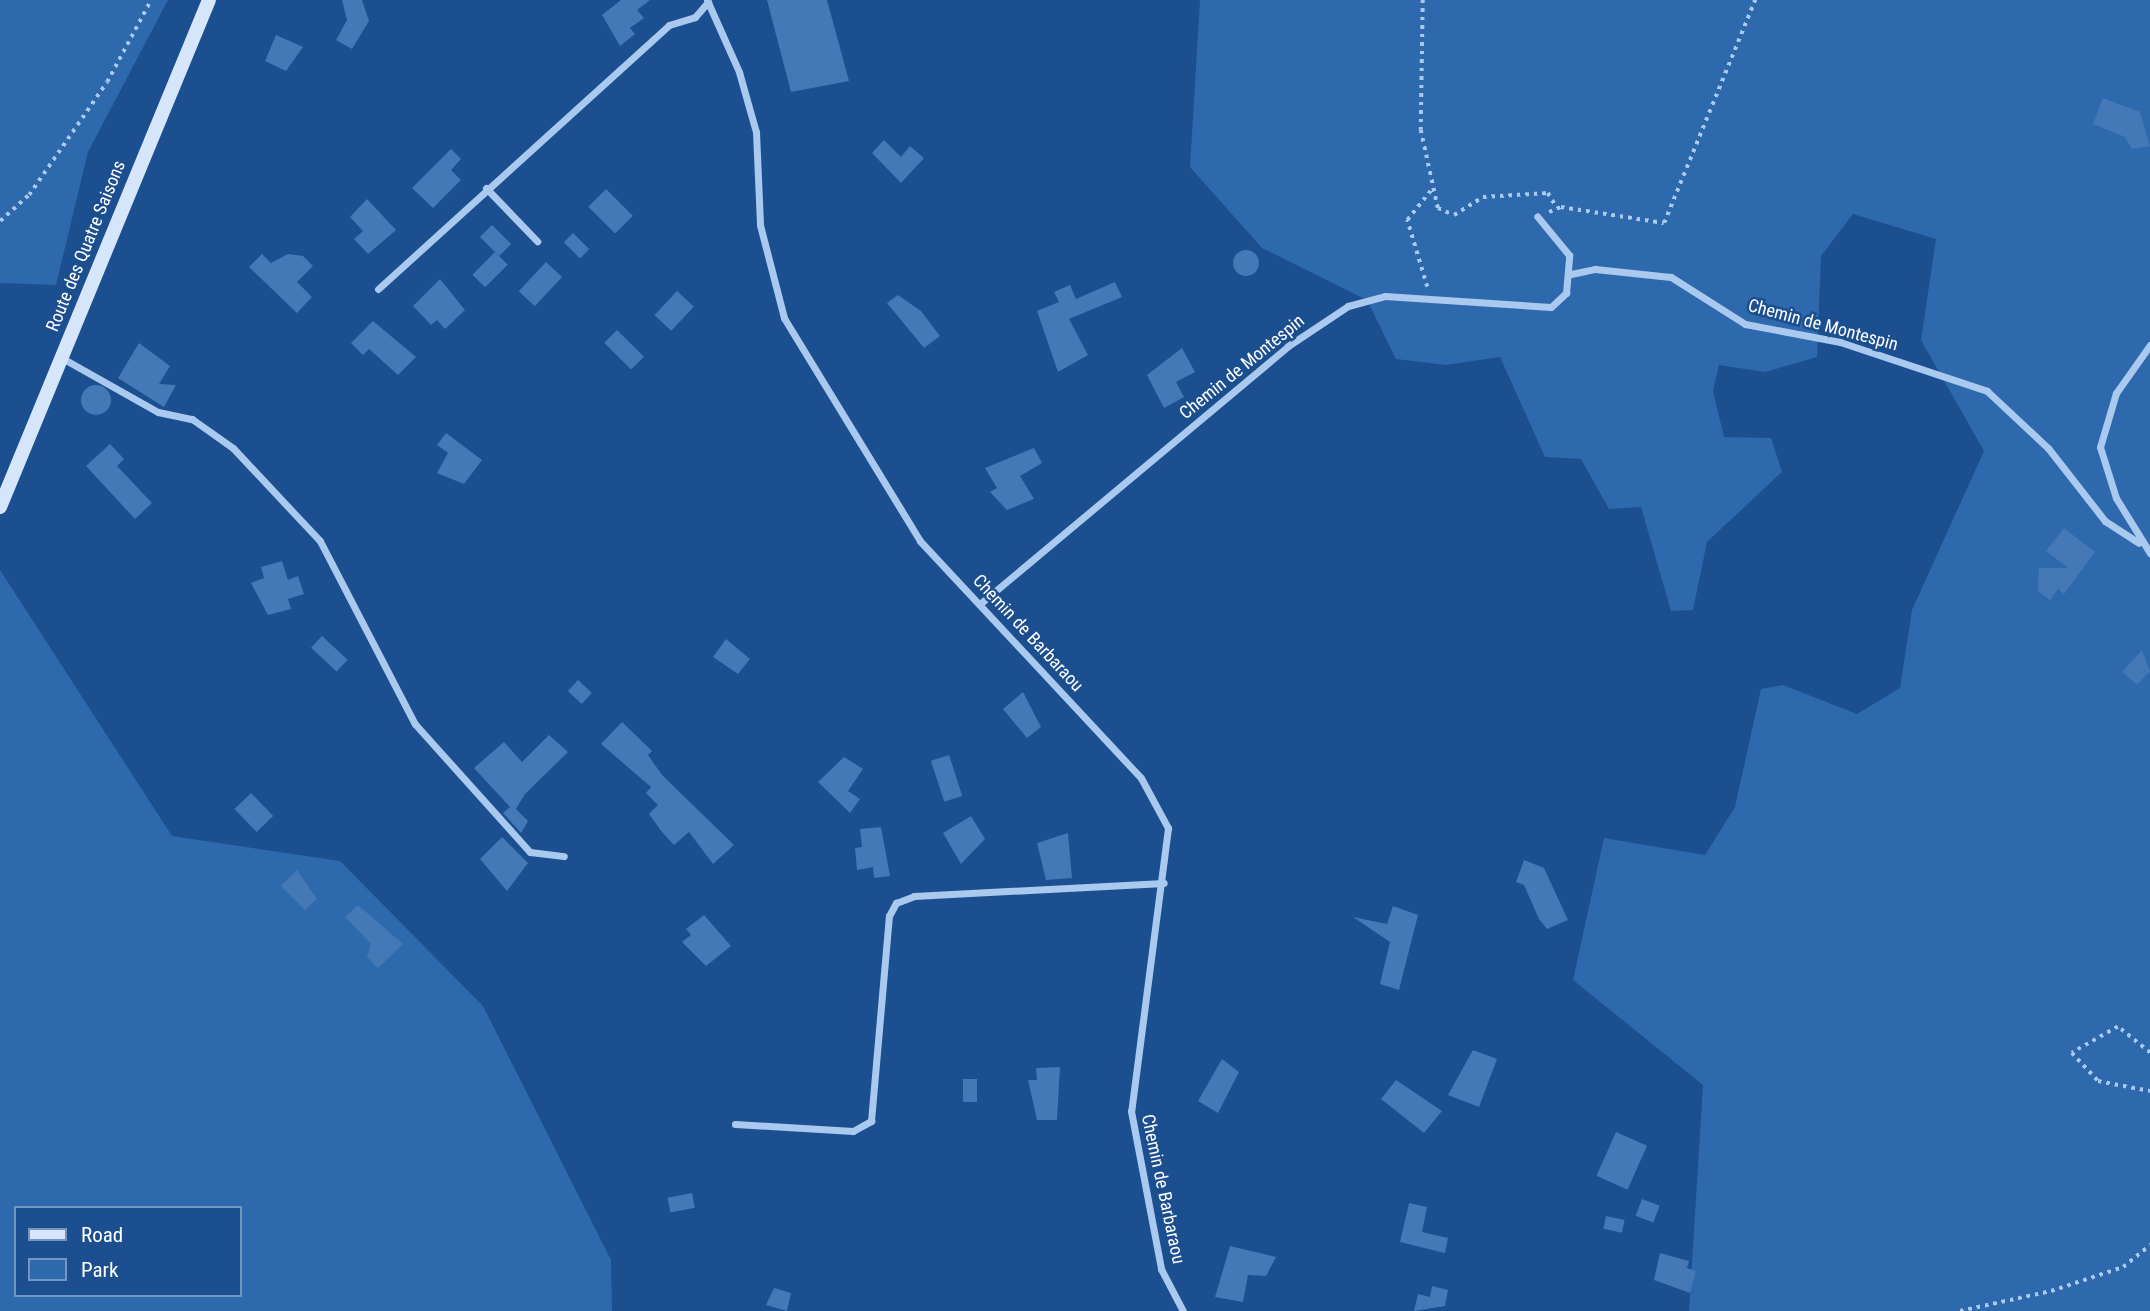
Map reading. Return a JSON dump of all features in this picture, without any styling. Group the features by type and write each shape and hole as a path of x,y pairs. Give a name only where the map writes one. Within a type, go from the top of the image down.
{"main road":[{"name":"Route des Quatre Saisons","path":"0,507 209,0"}],"street":[{"path":"379,289 486,188 669,25 695,17 707,1"},
{"name":"Chemin de Barbaraou","path":"707,1 740,72 756,132 760,225 784,318 920,541 981,603 1155,799 1168,828 1164,883 1131,1111 1161,1269 1183,1311"},
{"path":"486,188 537,241"},
{"path":"1537,216 1569,254 1571,274"},
{"name":"Chemin de Montespin","path":"981,603 1288,346 1348,306 1385,296 1551,307 1566,293 1571,274 1595,269 1671,277 1745,324 1840,342 1987,391 2048,447 2105,521 2139,543"},
{"path":"2150,345 2116,393 2100,447 2105,474 2139,543 2150,553"},
{"path":"61,357 158,412 192,419 233,448 320,541 415,724 530,852 564,856"},
{"path":"735,1124 853,1131 871,1121 889,916 896,903 914,896 1164,883"}],"path":[{"path":"0,220 37,184 107,82 151,0"},
{"path":"1423,0 1421,130 1438,208 1454,215 1483,197 1548,193 1557,209"},
{"path":"1537,216 1557,209 1664,223 1755,0"},
{"path":"1429,299 1408,220 1433,187"},
{"path":"2150,1053 2118,1027 2072,1054 2098,1080 2150,1091"},
{"path":"1960,1311 2052,1292 2123,1267 2150,1245"}],"green space":[{"path":"0,0 168,0 88,152 56,285 0,283"},
{"path":"1200,0 2150,0 2150,1311 1689,1311 1703,1085 1573,980 1604,838 1705,855 1735,807 1761,689 1783,685 1857,714 1900,688 1912,610 1984,451 1921,340 1936,239 1853,214 1821,256 1817,357 1765,372 1719,365 1713,391 1724,437 1771,438 1782,472 1707,542 1693,610 1671,611 1641,507 1609,509 1581,459 1545,457 1500,357 1446,365 1396,359 1367,300 1262,248 1190,167"},
{"path":"0,570 172,836 340,861 483,1006 611,1260 612,1311 0,1311"}],"building":[{"path":"342,0 362,0 369,21 352,49 336,40 347,20"},
{"path":"621,0 650,0 637,10 644,18 630,28 635,34 620,46 602,15"},
{"path":"767,0 827,0 849,81 791,92"},
{"path":"276,35 303,47 286,71 265,61"},
{"path":"2103,98 2140,112 2150,146 2132,149 2125,137 2093,124"},
{"path":"884,140 901,157 910,146 924,158 901,183 872,153"},
{"path":"451,149 461,159 451,170 461,180 433,208 412,188"},
{"path":"606,189 633,216 615,234 588,207"},
{"path":"367,199 396,230 368,254 354,239 363,231 350,217"},
{"path":"492,225 511,244 499,256 480,237"},
{"path":"573,233 589,249 580,258 564,242"},
{"path":"1246,250 1255,254 1259,263 1255,272 1246,276 1237,272 1233,263 1237,254"},
{"path":"495,252 508,265 485,287 472,275"},
{"path":"262,254 271,263 288,254 303,256 313,266 297,282 312,297 297,313 249,267"},
{"path":"546,262 562,277 535,306 519,291"},
{"path":"440,279 465,310 445,329 437,320 431,325 413,306"},
{"path":"1115,282 1122,297 1069,319 1088,355 1058,372 1037,311 1059,302 1054,292 1070,285 1076,299"},
{"path":"677,291 694,307 671,331 654,315"},
{"path":"898,295 921,311 940,336 924,348 887,303"},
{"path":"373,321 416,357 398,375 369,349 363,355 351,343"},
{"path":"617,330 644,357 631,370 604,343"},
{"path":"139,343 170,366 159,384 176,385 164,407 118,378"},
{"path":"1182,348 1195,372 1176,382 1184,397 1164,408 1147,375"},
{"path":"96,385 107,389 111,400 107,411 96,415 85,411 81,400 85,389"},
{"path":"446,433 482,460 464,484 437,473 448,453 437,445"},
{"path":"110,444 124,459 117,466 152,503 135,519 86,466"},
{"path":"1034,448 1042,463 1020,476 1034,499 1007,510 990,492 997,488 985,468"},
{"path":"2064,528 2095,552 2064,594 2058,589 2050,600 2038,591 2039,568 2068,568 2046,551"},
{"path":"282,561 288,580 298,576 304,594 288,599 291,609 268,615 251,583 264,578 261,567"},
{"path":"322,636 348,660 337,672 311,648"},
{"path":"726,639 750,659 738,674 713,657"},
{"path":"2142,650 2150,671 2137,685 2122,672"},
{"path":"578,680 592,693 582,704 568,691"},
{"path":"1023,692 1041,727 1027,738 1003,709"},
{"path":"622,722 652,751 648,755 662,775 734,845 713,864 689,832 674,845 649,814 658,805 646,793 651,787 601,744"},
{"path":"549,735 568,752 525,794 516,809 528,821 521,833 503,813 510,807 474,768 504,742 522,762"},
{"path":"949,755 962,796 944,802 931,761"},
{"path":"844,757 863,769 848,791 860,799 850,813 818,782"},
{"path":"251,793 273,816 257,832 234,809"},
{"path":"971,816 985,839 961,864 943,833"},
{"path":"881,827 890,876 874,878 873,867 857,870 855,848 862,847 860,829"},
{"path":"1068,833 1072,878 1046,880 1037,843"},
{"path":"502,837 528,863 507,891 480,859"},
{"path":"1524,860 1544,868 1568,920 1547,929 1539,919 1524,885 1516,882"},
{"path":"297,870 317,899 305,910 281,886"},
{"path":"358,905 403,944 378,968 367,957 371,944 345,917"},
{"path":"1393,906 1418,915 1399,990 1380,984 1390,942 1353,917 1387,924"},
{"path":"704,915 731,946 706,966 682,942 691,935 686,929"},
{"path":"1473,1050 1497,1059 1479,1107 1448,1095"},
{"path":"1222,1059 1239,1072 1218,1113 1198,1101"},
{"path":"1060,1067 1057,1120 1037,1120 1028,1080 1037,1080 1036,1068"},
{"path":"963,1079 977,1079 977,1102 963,1102"},
{"path":"1396,1080 1442,1111 1424,1133 1381,1099"},
{"path":"1616,1132 1647,1146 1628,1190 1596,1176"},
{"path":"692,1193 695,1208 670,1212 667,1198"},
{"path":"1642,1199 1660,1206 1653,1223 1636,1216"},
{"path":"1409,1203 1427,1207 1422,1232 1448,1238 1445,1253 1400,1242"},
{"path":"1606,1216 1625,1220 1622,1233 1603,1229"},
{"path":"1230,1246 1276,1257 1266,1276 1248,1275 1243,1302 1215,1297"},
{"path":"1660,1253 1689,1261 1687,1268 1696,1271 1690,1293 1654,1280"},
{"path":"1432,1286 1448,1290 1445,1306 1414,1311 1418,1294 1430,1297"},
{"path":"774,1288 791,1293 787,1311 766,1305"}]}
